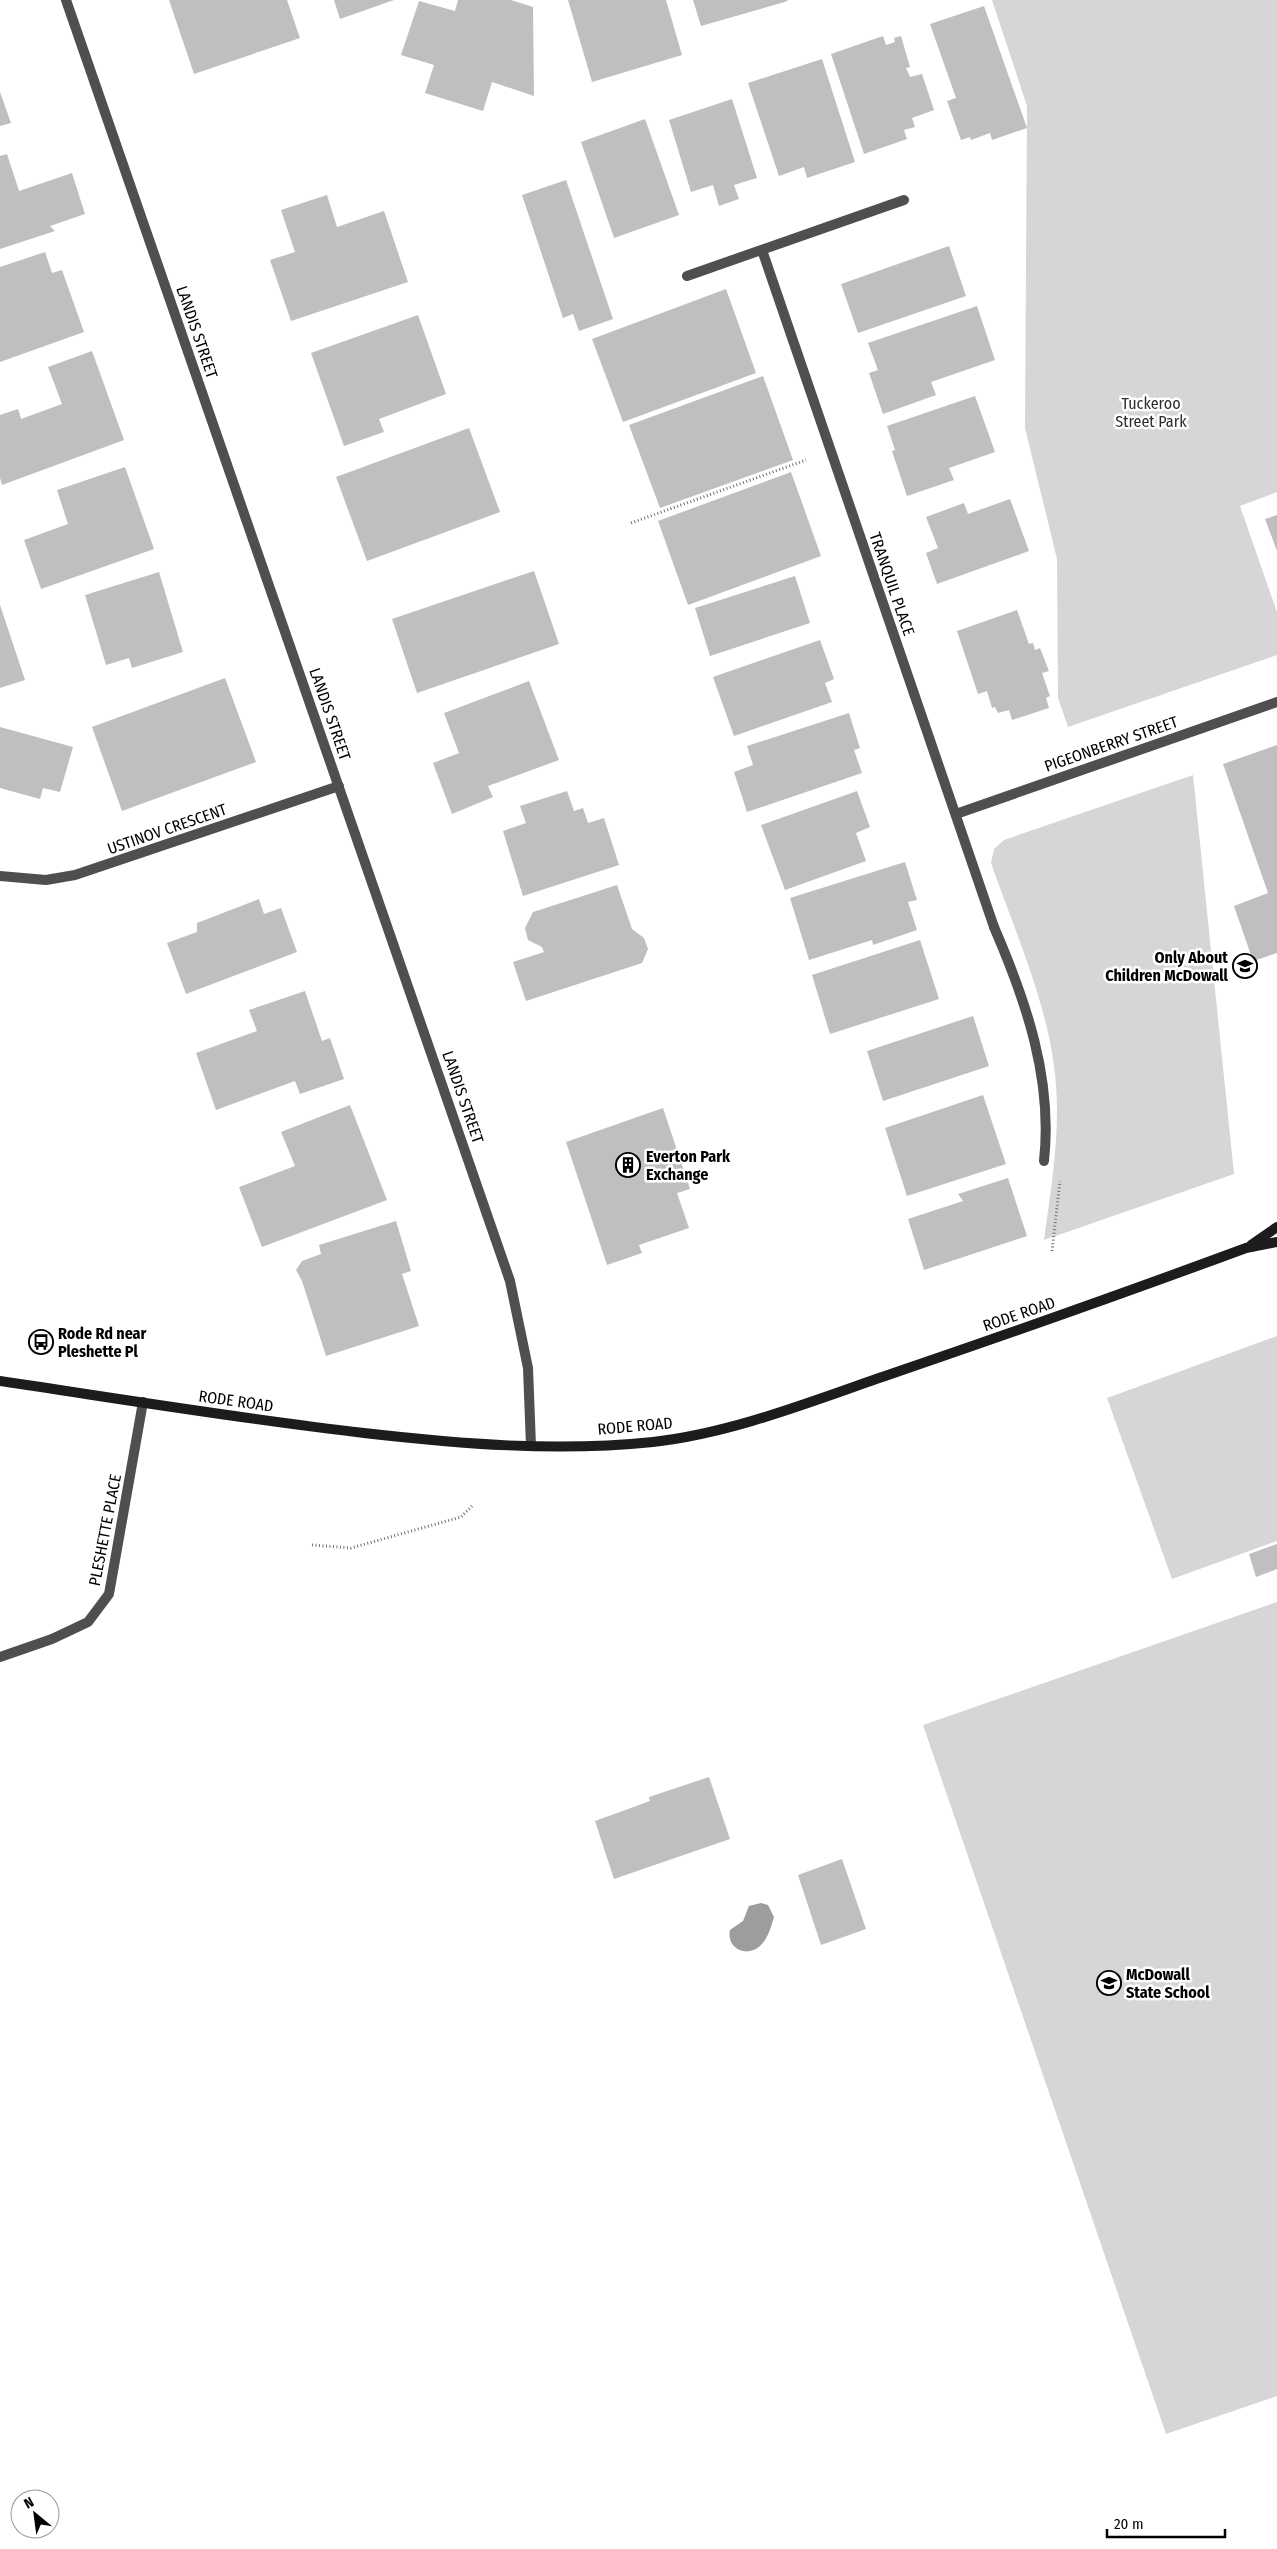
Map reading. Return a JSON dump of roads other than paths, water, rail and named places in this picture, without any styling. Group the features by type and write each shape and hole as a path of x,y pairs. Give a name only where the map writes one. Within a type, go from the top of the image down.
{"main road":[{"name":"RODE ROAD","path":"1246,1248 1277,1227"},
{"name":"RODE ROAD","path":"0,1381 330,1429 484,1446 655,1442 722,1429 800,1405 1050,1320 1246,1248 1277,1242"}],"street":[{"name":"LANDIS STREET","path":"66,0 510,1281 528,1368 531,1446"},
{"path":"687,276 904,200"},
{"name":"TRANQUIL PLACE","path":"762,250 994,927 1016,978 1033,1030 1047,1135 1044,1161"},
{"name":"PIGEONBERRY STREET","path":"956,814 1277,702"},
{"name":"USTINOV CRESCENT","path":"0,876 46,880 75,875 340,786"},
{"name":"PLESHETTE PLACE","path":"0,1657 52,1639 88,1622 109,1594 143,1402"}],"place":[{"name":"Only About Children McDowall","path":"1245,966"},
{"name":"Everton Park Exchange","path":"628,1165"},
{"name":"Rode Rd near Pleshette Pl","path":"41,1342"},
{"name":"McDowall State School","path":"1109,1983"}],"park label":[{"name":"Tuckeroo Street Park","path":"1151,412"}]}
